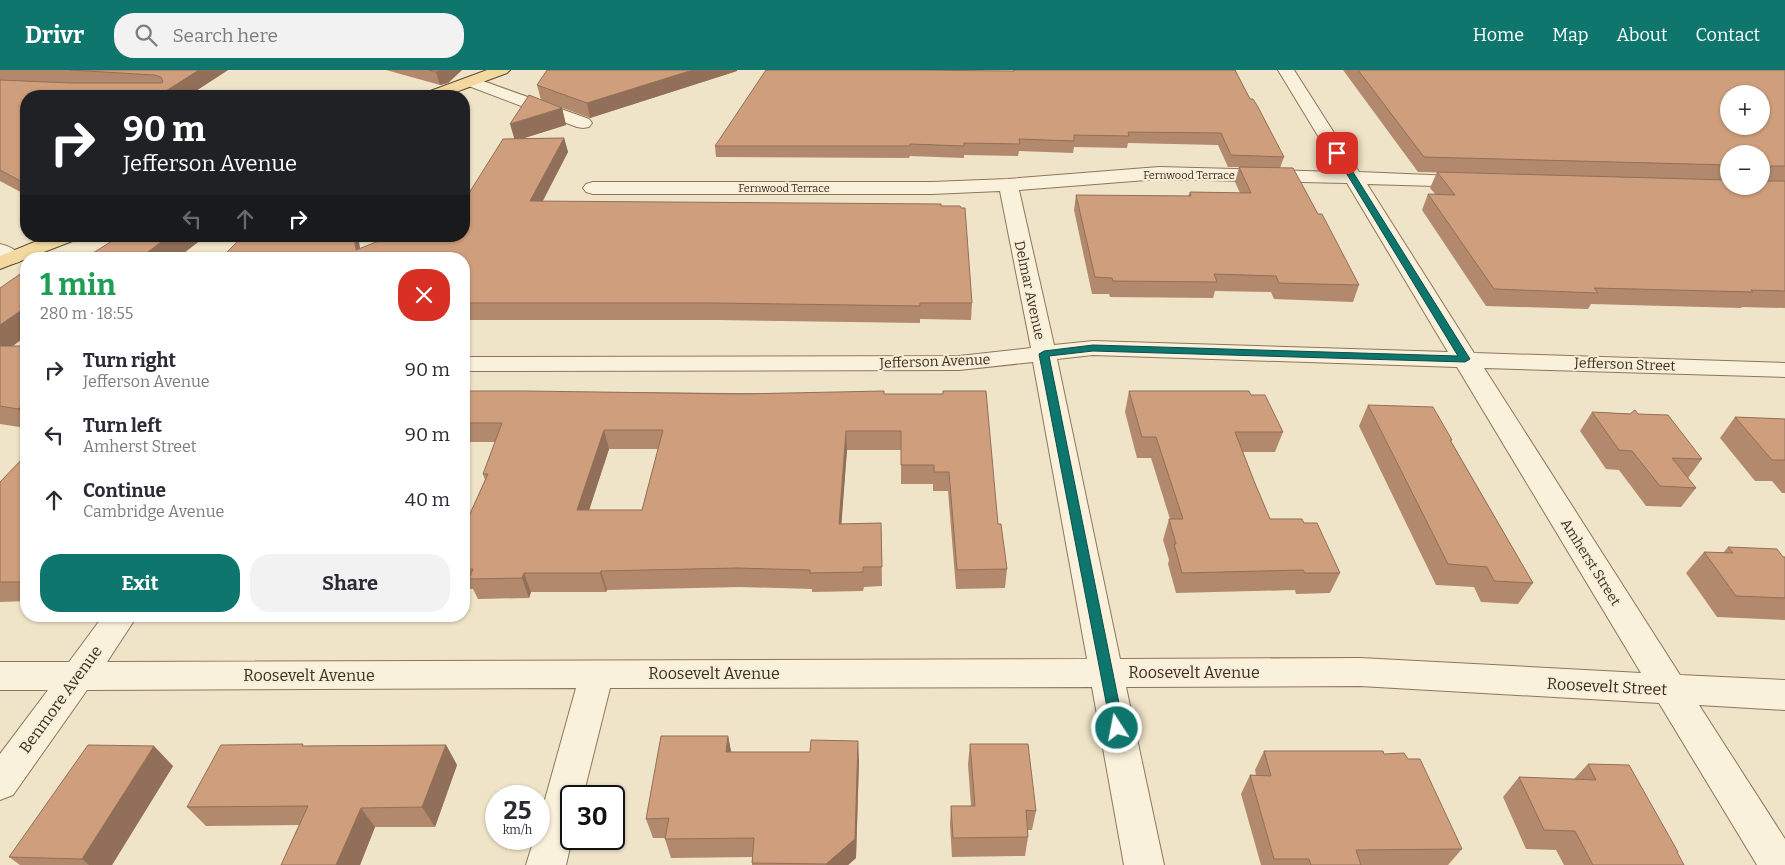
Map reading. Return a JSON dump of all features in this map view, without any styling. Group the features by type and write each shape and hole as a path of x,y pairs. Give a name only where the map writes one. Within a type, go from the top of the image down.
{"main road":[{"path":"449,90 502,70"},
{"path":"4,257 50,242"}],"street":[{"name":"Amherst Street","path":"1286,70 1779,865"},
{"path":"472,82 566,115 583,123"},
{"name":"Fernwood Terrace","path":"593,188 932,188 1008,185 1159,173 1488,181"},
{"name":"Delmar Avenue","path":"1008,185 1044,354 1144,865"},
{"name":"Jefferson Avenue","path":"470,364 959,364 1093,348 1465,359"},
{"name":"Jefferson Street","path":"1465,359 1785,370"},
{"name":"Benmore Avenue","path":"0,783 117,622"},
{"name":"Roosevelt Avenue","path":"0,676 1360,672 1428,676"},
{"path":"546,865 597,673"},
{"name":"Roosevelt Street","path":"1428,676 1785,695"}],"building":[{"path":"70,70 199,70 167,90 20,90 20,181 0,170 0,80 70,83 163,82 161,77"},
{"path":"547,70 693,70 587,103 537,85"},
{"path":"766,70 1235,70 1250,99 1253,99 1258,107 1284,157 1231,155 1221,133 1128,132 1129,136 1074,135 1074,141 1019,139 1020,144 964,143 964,146 910,144 910,146 715,146"},
{"path":"1358,70 1785,70 1785,166 1770,168 1770,145 1720,145 1720,165 1424,157"},
{"path":"529,95 562,108 510,124"},
{"path":"564,138 530,201 941,204 941,206 960,206 965,208 972,303 920,303 920,306 716,303 470,303 470,252 227,252 237,242 355,242 356,250 376,242 470,242 470,191 503,139"},
{"path":"1239,167 1293,168 1318,214 1322,214 1359,285 1279,283 1276,276 1214,274 1217,282 1113,281 1112,278 1095,277 1076,195 1191,196 1190,192 1251,193"},
{"path":"1437,172 1720,180 1720,195 1770,195 1770,181 1785,181 1785,291 1751,290 1753,292 1594,288 1598,293 1494,289 1428,194 1455,195"},
{"path":"110,242 161,242 148,252 95,252"},
{"path":"20,274 20,311 0,325 0,288"},
{"path":"0,346 20,346 20,407 18,409 0,406"},
{"path":"470,391 740,394 884,391 884,394 943,394 943,391 986,391 998,524 1001,524 1007,569 957,570 949,472 934,472 934,465 901,465 901,431 846,431 839,524 881,523 882,567 863,567 863,572 810,573 810,570 737,568 601,571 600,573 524,573 522,578 470,579 473,569 470,569 470,514 488,474 483,474 502,423 470,423","holes":["604,430 663,430 642,510 577,510"]},
{"path":"1129,391 1249,391 1251,395 1265,395 1283,432 1235,432 1270,519 1302,519 1304,523 1317,523 1340,573 1305,573 1303,570 1182,573 1169,519 1183,519 1156,437 1142,437"},
{"path":"1368,405 1433,407 1452,440 1450,440 1533,583 1494,581 1487,567 1448,564"},
{"path":"1635,410 1638,414 1668,415 1702,459 1672,458 1696,488 1660,486 1632,451 1619,450 1592,412 1630,414"},
{"path":"1735,417 1785,419 1785,460 1772,460"},
{"path":"20,461 20,582 0,582 0,482"},
{"path":"1728,547 1777,549 1785,557 1785,598 1736,596 1704,552 1733,553"},
{"path":"661,736 728,736 726,752 810,752 811,740 858,741 855,839 826,864 752,863 754,838 665,839 669,818 646,819"},
{"path":"303,744 302,746 446,745 422,807 361,808 336,865 281,865 308,806 187,807 221,745"},
{"path":"970,744 1028,744 1036,811 1026,810 1028,837 953,838 951,806 975,806"},
{"path":"88,745 154,746 82,859 9,857"},
{"path":"1264,751 1383,751 1384,754 1404,753 1408,759 1420,759 1462,849 1356,850 1361,865 1311,865 1309,859 1274,859 1250,775 1271,776"},
{"path":"1588,764 1629,765 1684,865 1593,865 1575,831 1544,830 1519,777 1596,780"}],"route":[{"path":"1117,728 1044,354 1093,348 1465,359 1337,153"}]}
